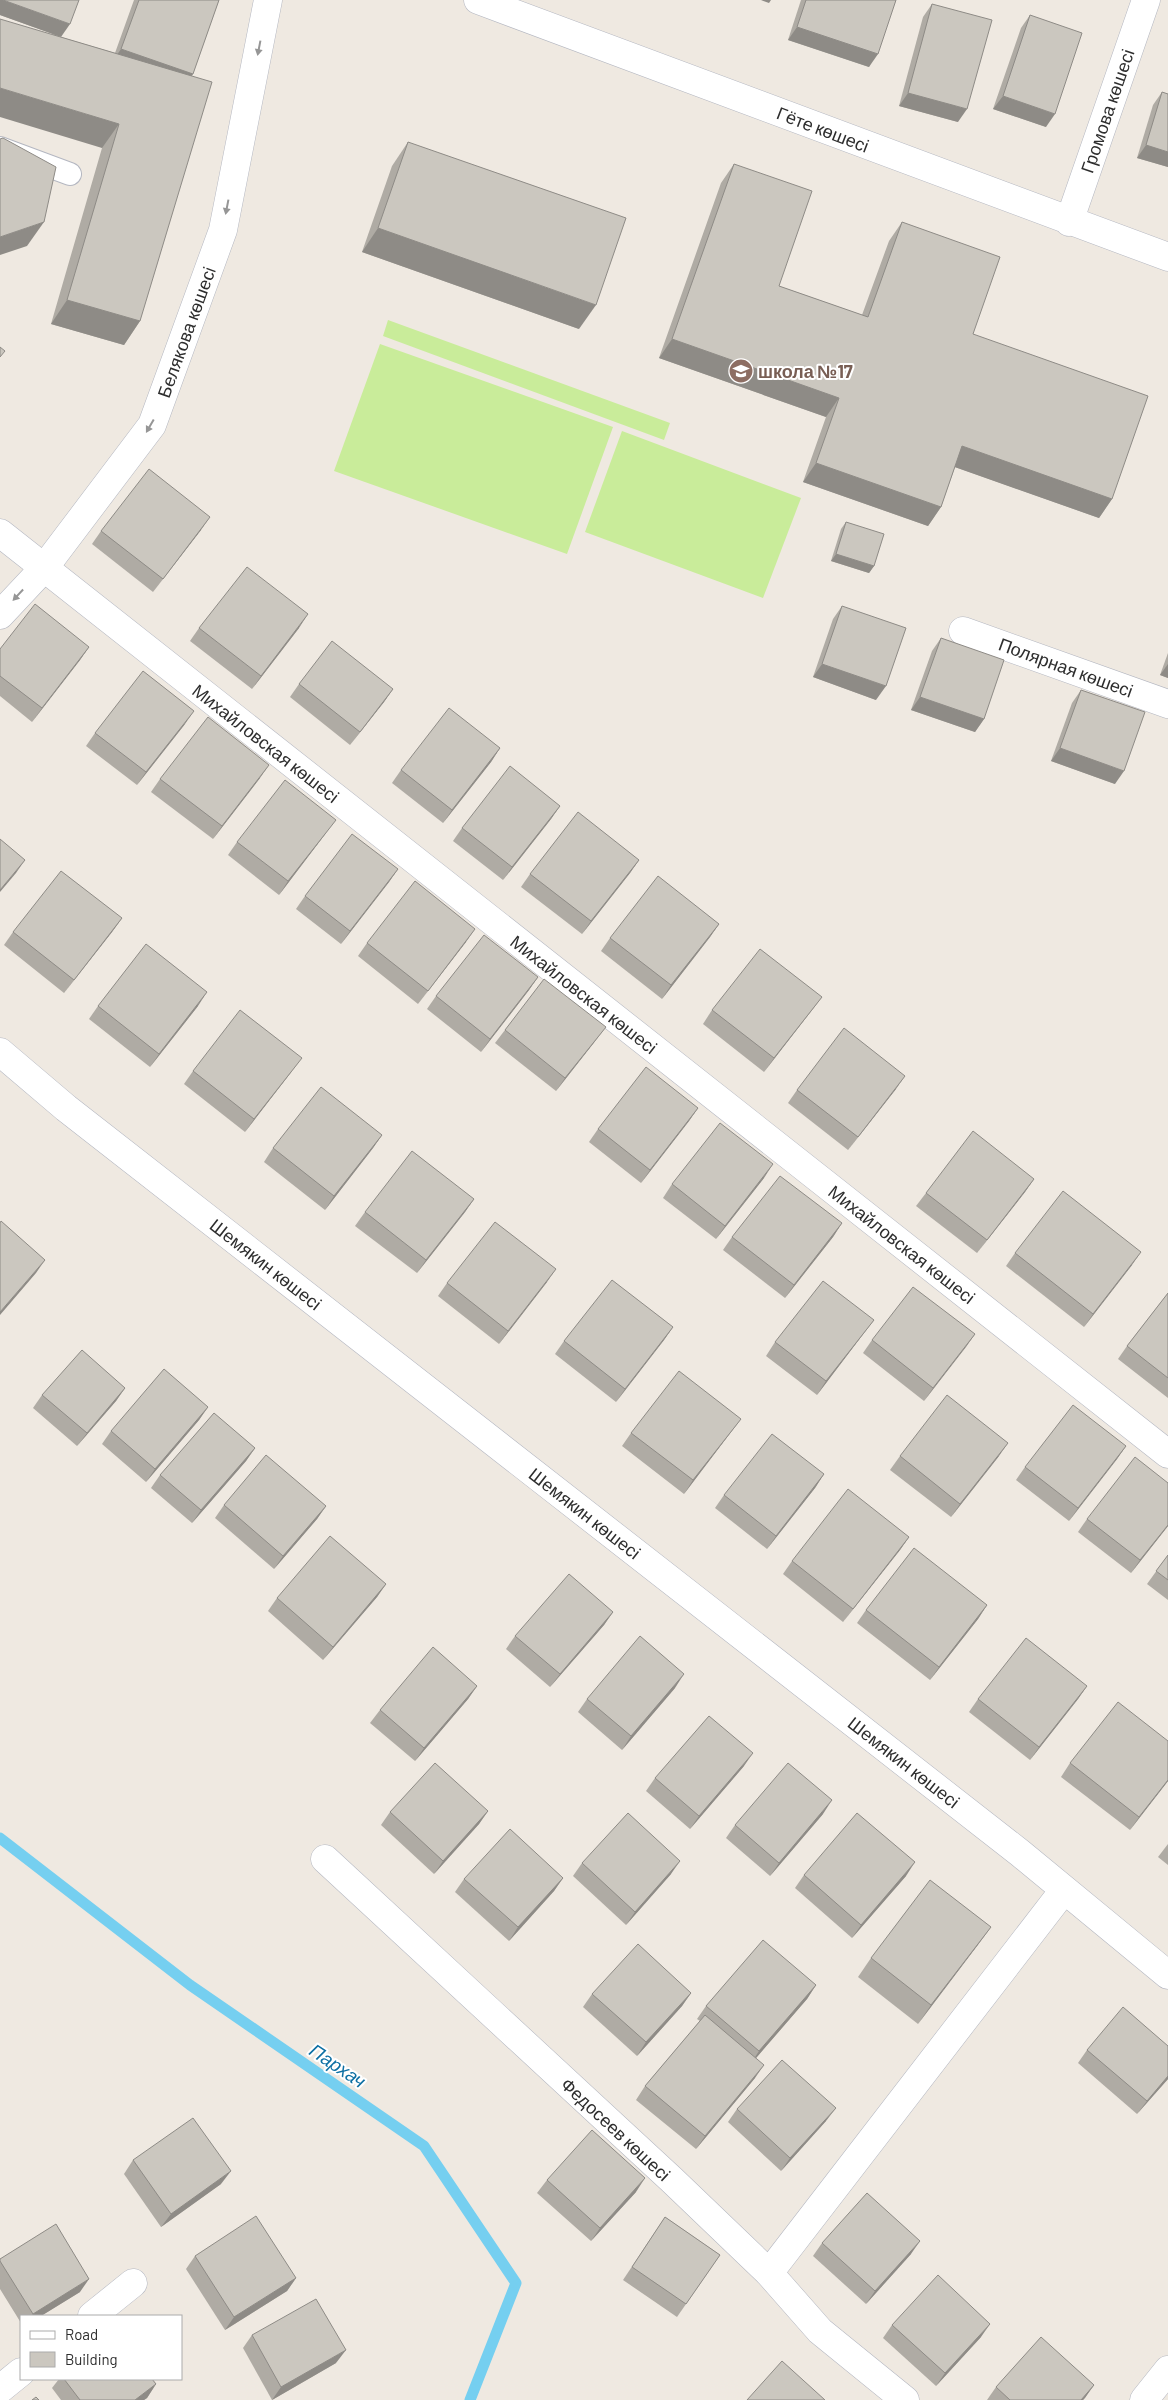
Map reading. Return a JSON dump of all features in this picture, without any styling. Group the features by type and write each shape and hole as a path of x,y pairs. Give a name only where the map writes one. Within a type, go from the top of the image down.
{"street":[{"name":"Белякова көшесі","path":"0,615 44,568 152,425 223,230 268,0"},
{"name":"Гёте көшесі","path":"478,0 1069,222 1168,257"},
{"name":"Громова көшесі","path":"1069,222 1146,0"},
{"name":"Михайловская көшесі","path":"0,533 1168,1454"},
{"name":"Полярная көшесі","path":"963,631 1168,704"},
{"name":"Шемякин көшесі","path":"0,1052 74,1114 1020,1853 1168,1975"},
{"name":"Федосеев көшесі","path":"325,1859 769,2273 820,2330 905,2400"},
{"path":"769,2273 1064,1890"},
{"path":"93,2315 133,2284"},
{"path":"1144,2400 1168,2370"},
{"path":"0,2389 20,2373"}],"lane":[{"path":"0,148 70,174"}],"green space":[{"path":"388,320 670,423 664,440 383,336"},
{"path":"380,344 613,427 567,554 334,471"},
{"path":"622,431 801,498 763,598 585,532"}],"building":[{"path":"3,0 79,0 70,24"},
{"path":"139,0 219,0 193,74 121,49"},
{"path":"806,0 896,0 878,54 797,27"},
{"path":"932,4 992,20 967,109 908,93"},
{"path":"1030,15 1082,33 1055,114 1003,96"},
{"path":"0,19 212,82 140,321 67,300 119,124 0,88"},
{"path":"1162,92 1168,94 1168,152 1146,145"},
{"path":"3,138 56,167 44,222 0,237 0,139"},
{"path":"408,142 626,218 596,305 378,228"},
{"path":"734,164 812,191 779,286 868,317 902,222 1000,257 973,334 1148,396 1112,499 962,446 941,507 816,463 839,398 672,339"},
{"path":"0,347 5,351 0,357"},
{"path":"149,469 210,517 163,579 101,531"},
{"path":"846,522 884,534 874,566 836,554"},
{"path":"247,567 308,614 261,676 199,628"},
{"path":"35,604 89,647 42,708 0,676 0,649"},
{"path":"842,606 906,628 886,686 822,664"},
{"path":"941,638 1004,660 984,719 920,697"},
{"path":"332,641 393,689 360,732 299,684"},
{"path":"143,671 194,711 146,772 95,733"},
{"path":"1081,690 1145,712 1124,771 1060,748"},
{"path":"449,708 500,748 452,810 401,770"},
{"path":"208,717 269,765 222,826 160,779"},
{"path":"510,766 560,806 512,867 462,828"},
{"path":"285,780 336,820 288,881 237,842"},
{"path":"578,812 639,860 591,921 530,874"},
{"path":"352,834 398,869 350,931 305,896"},
{"path":"0,839 25,860 0,890"},
{"path":"61,871 122,918 74,980 13,932"},
{"path":"658,876 719,924 671,985 610,938"},
{"path":"415,881 475,929 428,991 367,943"},
{"path":"484,935 538,977 490,1039 436,996"},
{"path":"146,944 207,992 159,1054 98,1006"},
{"path":"760,949 822,997 774,1058 712,1010"},
{"path":"544,979 606,1027 565,1078 505,1030"},
{"path":"240,1010 302,1058 254,1119 193,1071"},
{"path":"844,1028 905,1076 858,1137 797,1090"},
{"path":"646,1067 698,1108 650,1170 598,1129"},
{"path":"321,1087 382,1135 334,1196 273,1148"},
{"path":"720,1123 773,1164 725,1226 672,1184"},
{"path":"973,1131 1034,1179 987,1240 926,1193"},
{"path":"412,1151 474,1199 426,1260 365,1212"},
{"path":"780,1176 842,1223 794,1285 732,1237"},
{"path":"1063,1191 1141,1252 1093,1314 1015,1253"},
{"path":"1,1221 45,1260 0,1312 0,1223"},
{"path":"495,1222 556,1269 508,1331 447,1283"},
{"path":"612,1280 673,1327 625,1389 564,1341"},
{"path":"823,1281 874,1320 826,1381 775,1342"},
{"path":"913,1287 975,1334 933,1388 872,1340"},
{"path":"1168,1293 1168,1378 1127,1346"},
{"path":"82,1350 125,1388 87,1433 42,1395"},
{"path":"164,1369 208,1407 155,1469 111,1431"},
{"path":"679,1371 741,1419 693,1480 631,1433"},
{"path":"947,1395 1008,1443 960,1504 900,1456"},
{"path":"1073,1405 1126,1446 1078,1508 1025,1467"},
{"path":"214,1413 255,1448 201,1510 160,1475"},
{"path":"772,1434 824,1474 776,1536 724,1495"},
{"path":"266,1455 326,1506 283,1556 224,1505"},
{"path":"1135,1457 1168,1483 1168,1525 1140,1560 1087,1519"},
{"path":"848,1489 909,1537 853,1609 792,1561"},
{"path":"330,1536 386,1584 333,1647 277,1598"},
{"path":"914,1548 987,1605 939,1667 866,1610"},
{"path":"1168,1555 1168,1580 1156,1571"},
{"path":"569,1574 613,1612 560,1674 515,1636"},
{"path":"640,1636 684,1674 631,1736 587,1699"},
{"path":"1026,1638 1087,1686 1039,1747 978,1699"},
{"path":"433,1647 477,1686 424,1748 380,1710"},
{"path":"1118,1702 1168,1741 1168,1780 1139,1817 1070,1763"},
{"path":"709,1716 753,1753 699,1816 655,1778"},
{"path":"435,1763 488,1811 443,1861 390,1812"},
{"path":"788,1763 832,1800 779,1863 735,1825"},
{"path":"628,1813 680,1861 635,1912 582,1863"},
{"path":"857,1813 915,1862 861,1925 804,1875"},
{"path":"510,1829 563,1878 518,1927 464,1879"},
{"path":"930,1880 991,1927 931,2005 871,1958"},
{"path":"763,1940 816,1985 759,2051 706,2006"},
{"path":"638,1944 691,1993 646,2042 592,1994"},
{"path":"1123,2007 1168,2046 1168,2076 1147,2101 1087,2050"},
{"path":"705,2015 764,2065 705,2136 645,2086"},
{"path":"782,2060 836,2108 790,2158 737,2109"},
{"path":"193,2118 231,2171 171,2214 133,2160"},
{"path":"592,2130 645,2178 600,2228 547,2180"},
{"path":"867,2193 920,2241 875,2291 822,2243"},
{"path":"256,2216 296,2278 234,2317 195,2256"},
{"path":"665,2217 720,2255 686,2304 632,2267"},
{"path":"56,2224 89,2279 33,2314 0,2259"},
{"path":"938,2275 990,2324 945,2373 892,2325"},
{"path":"316,2299 346,2350 281,2387 252,2335"},
{"path":"1041,2337 1094,2385 1081,2400 1010,2400 996,2387"},
{"path":"782,2361 825,2400 747,2400"},
{"path":"65,2380 153,2380 156,2384 135,2400 80,2400"}],"waterway":[{"name":"Пархач","path":"0,1838 190,1985 424,2146 516,2283 470,2400"}],"place":[{"name":"школа №17","path":"741,371"}]}
